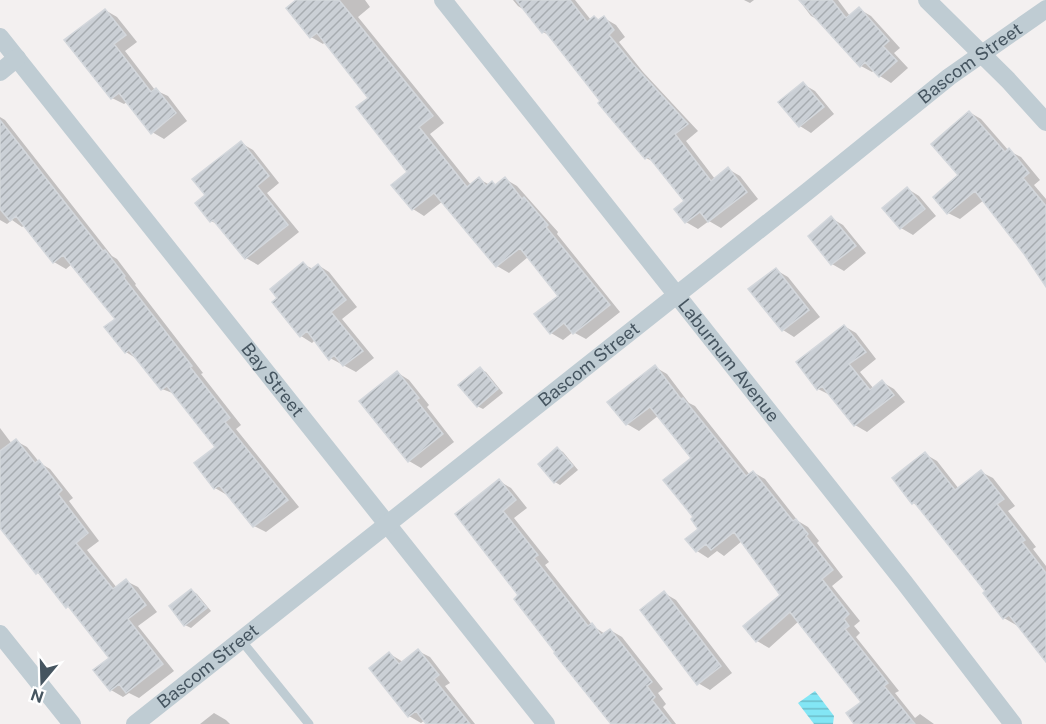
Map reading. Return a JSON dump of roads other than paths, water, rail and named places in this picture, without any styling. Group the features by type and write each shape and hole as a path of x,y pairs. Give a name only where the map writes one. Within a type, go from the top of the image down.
{"street":[{"name":"Laburnum Avenue","path":"443,0 1013,724"},
{"path":"927,0 1046,122"},
{"name":"Bascom Street","path":"135,724 949,77 1046,9"},
{"name":"Bay Street","path":"0,37 546,724"},
{"path":"0,72 17,58"},
{"path":"0,634 72,724"}],"lane":[{"path":"240,639 309,724"}],"water":[{"path":"815,691 834,716 833,724 814,724 798,703"}]}
